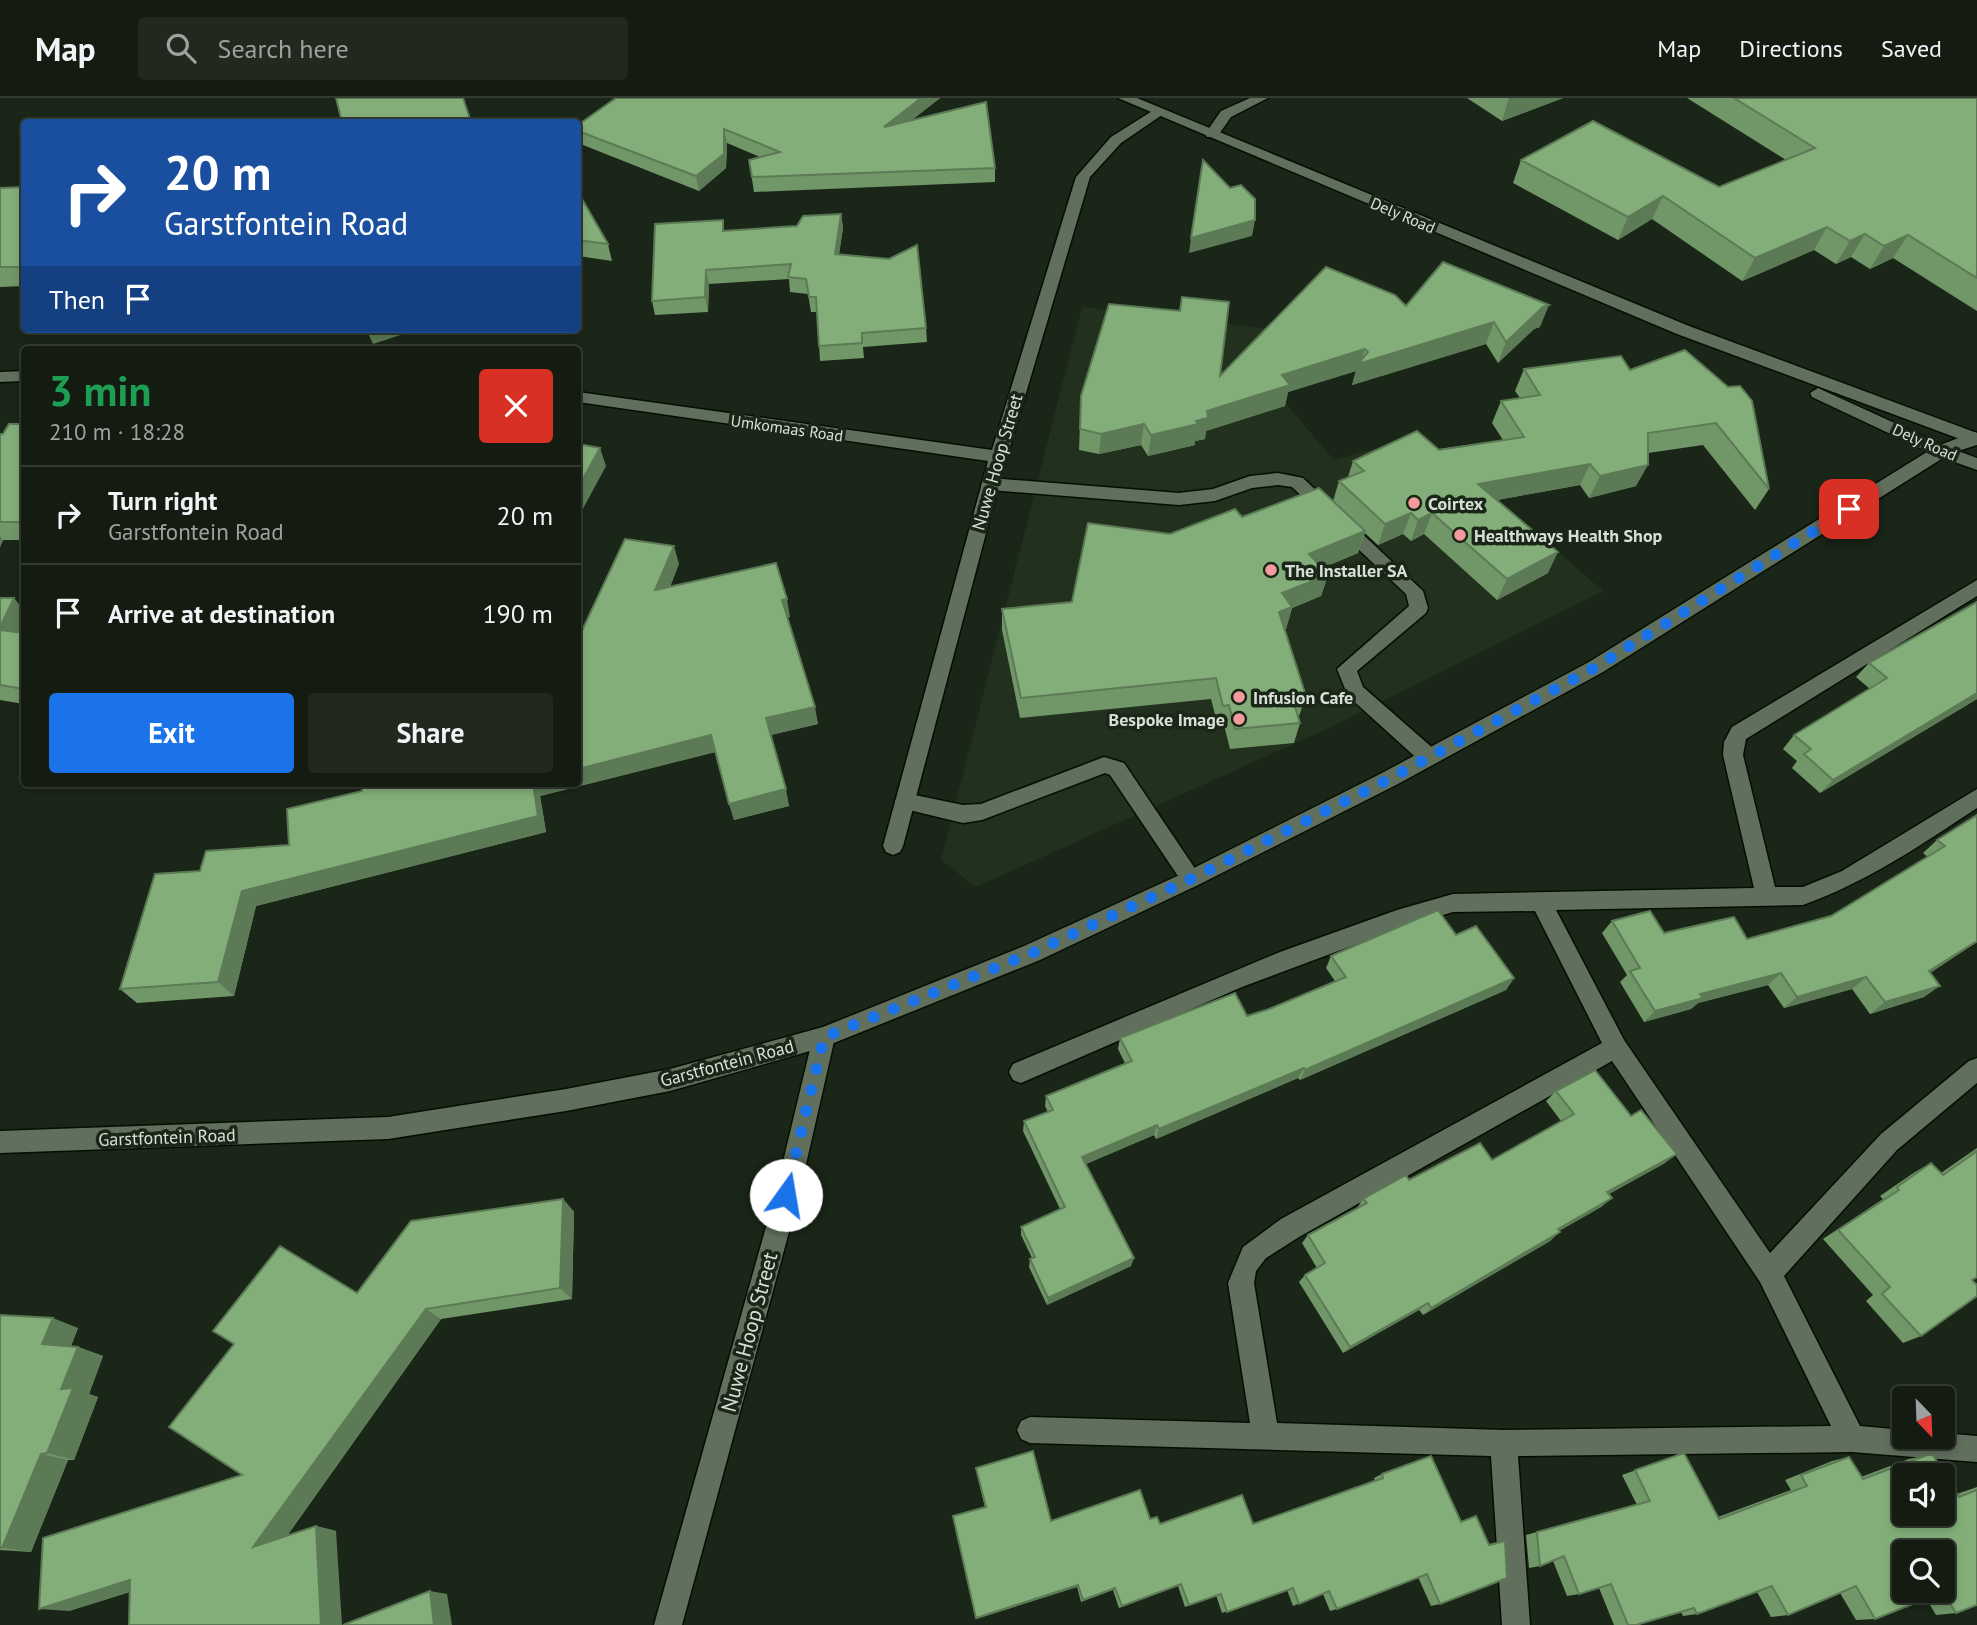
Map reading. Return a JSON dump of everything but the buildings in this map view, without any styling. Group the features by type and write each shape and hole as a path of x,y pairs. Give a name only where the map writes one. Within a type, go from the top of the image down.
{"street":[{"name":"Dely Road","path":"1125,98 1682,330 1975,438"},
{"path":"1212,134 1226,114 1261,98"},
{"name":"Nuwe Hoop Street","path":"893,846 990,484 1083,177 1098,155 1122,132 1157,112"},
{"name":"Dely Road","path":"1682,330 1941,451 1977,464"},
{"path":"0,377 21,376"},
{"name":"Umkomaas Road","path":"581,397 998,457"},
{"name":"Garstfontein Road","path":"0,1142 388,1128 566,1100 670,1080 824,1037 1032,953 1191,879 1429,757 1596,667 1941,451 1975,438"},
{"path":"990,484 1180,499 1215,495 1250,482 1278,479 1297,482 1414,592 1419,608 1347,669 1355,691 1429,757"},
{"path":"1767,897 1733,755 1734,742 1739,733 1754,721 1977,587"},
{"path":"905,802 963,814 982,812 1104,765 1117,769 1191,879"},
{"path":"1021,1072 1276,965 1402,917 1453,904 1803,896 1820,891 1892,853 1977,797"},
{"path":"1540,900 1616,1047 1769,1273 1852,1439"},
{"name":"Nuwe Hoop Street","path":"668,1625 786,1195 824,1037"},
{"path":"1266,1437 1241,1283 1244,1265 1254,1252 1290,1228 1616,1047"},
{"path":"1769,1273 1889,1142 1977,1069"},
{"path":"1030,1430 1504,1443 1852,1439 1977,1449"},
{"path":"1504,1443 1516,1625"}],"shaded area":[{"path":"1082,307 1272,329 1244,354 1334,460 1424,435 1603,591 1327,729 976,887 941,860"}],"place":[{"name":"Coirtex","path":"1414,503"},
{"name":"Healthways Health Shop","path":"1460,535"},
{"name":"The Installer SA","path":"1271,570"},
{"name":"Infusion Cafe","path":"1239,697"},
{"name":"Bespoke Image","path":"1239,719"}],"route":[{"path":"786,1195 824,1037 1032,953 1191,879 1389,779 1596,667 1849,509"}]}
